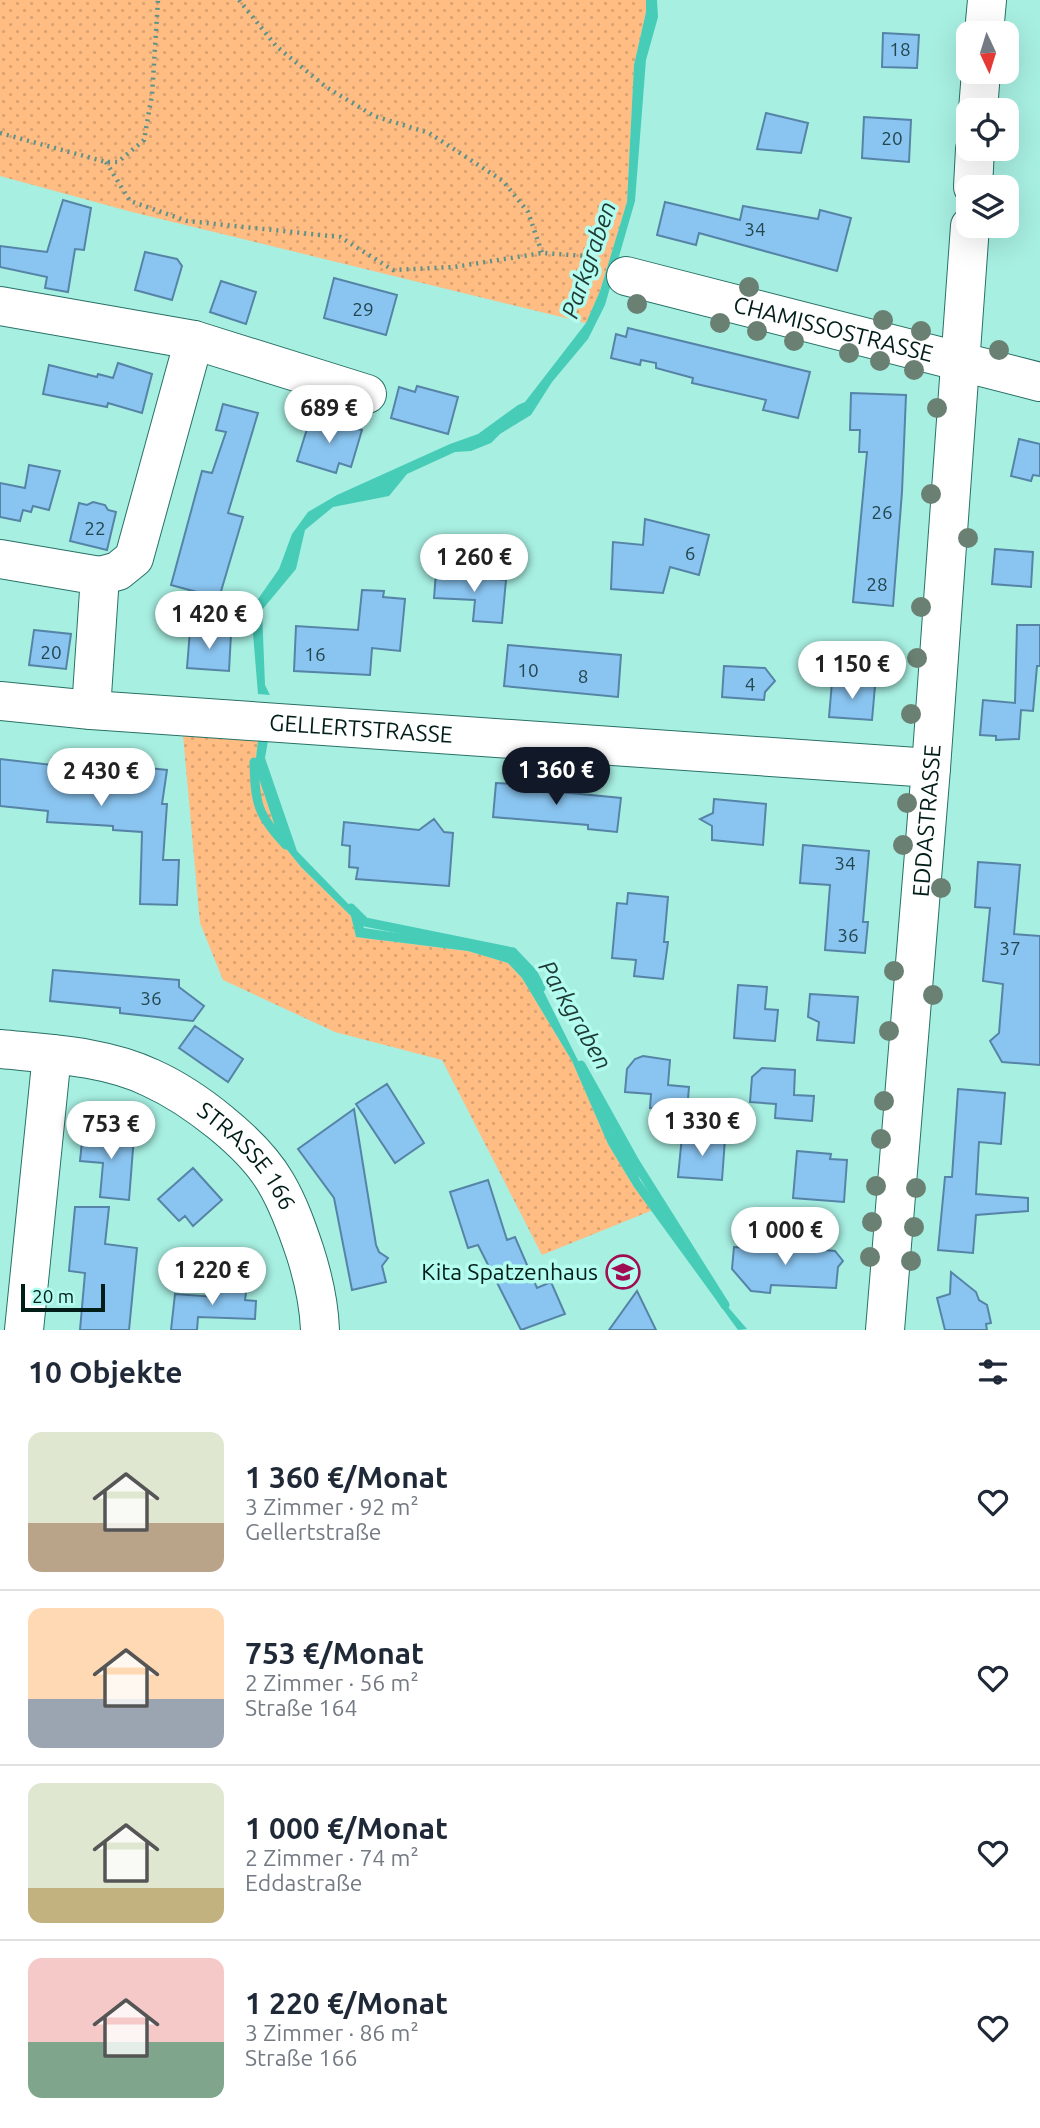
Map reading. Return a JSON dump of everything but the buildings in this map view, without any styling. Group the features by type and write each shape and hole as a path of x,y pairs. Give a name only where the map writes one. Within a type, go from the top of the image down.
{"street":[{"path":"985,21 987,0"},
{"name":"EDDASTRASSE","path":"885,1330 931,768 969,238"},
{"name":"CHAMISSOSTRASSE","path":"626,276 1040,382"},
{"path":"0,306 194,340 367,394"},
{"path":"0,559 100,576 118,571 134,558 194,340"},
{"path":"91,710 100,576"},
{"name":"GELLERTSTRASSE","path":"0,701 91,710 931,768"},
{"name":"STRASSE 166","path":"0,1049 103,1063 151,1077 201,1108 245,1143 275,1181 295,1220 310,1269 320,1313 320,1330"},
{"path":"24,1330 51,1054"}],"path":[{"path":"0,133 106,162 118,162 144,140 152,95 158,0"},
{"path":"239,0 275,46 326,87 374,116 429,133 503,181 528,212 541,253"},
{"path":"106,162 130,201 187,221 340,237 393,270 454,267 541,253 611,258 626,276"}],"shaded area":[{"path":"0,0 646,0 646,12 634,65 627,202 600,291 586,323 132,212 0,176"},
{"path":"646,0 657,0 658,17 646,60 635,201 605,305 588,339 552,382 531,415 500,434 491,443 471,451 455,452 407,474 389,496 333,507 305,530 296,569 262,610 265,685 270,695 258,694 251,609 279,569 292,534 308,512 337,495 478,434 525,402 586,323 600,291 627,202 634,65 646,12"},
{"path":"183,735 258,740 255,767 280,841 301,867 351,916 356,937 468,951 508,963 522,978 572,1061 608,1144 634,1187 653,1210 542,1255 442,1060 335,1032 223,980 200,923"},
{"path":"258,740 268,741 265,758 297,851 359,915 364,928 510,950 538,980 640,1180 694,1254 709,1285 747,1329 738,1330 634,1187 608,1144 572,1061 522,978 508,963 468,951 356,937 351,916 301,867 280,841 255,767"}],"waterway":[{"name":"Parkgraben","path":"254,762 255,788 263,816 286,845"},
{"name":"Parkgraben","path":"351,908 365,922 513,952 533,973 541,988"},
{"name":"Parkgraben","path":"581,1065 635,1162 725,1305"}],"place":[{"name":"Kita Spatzenhaus","path":"623,1272"}]}
